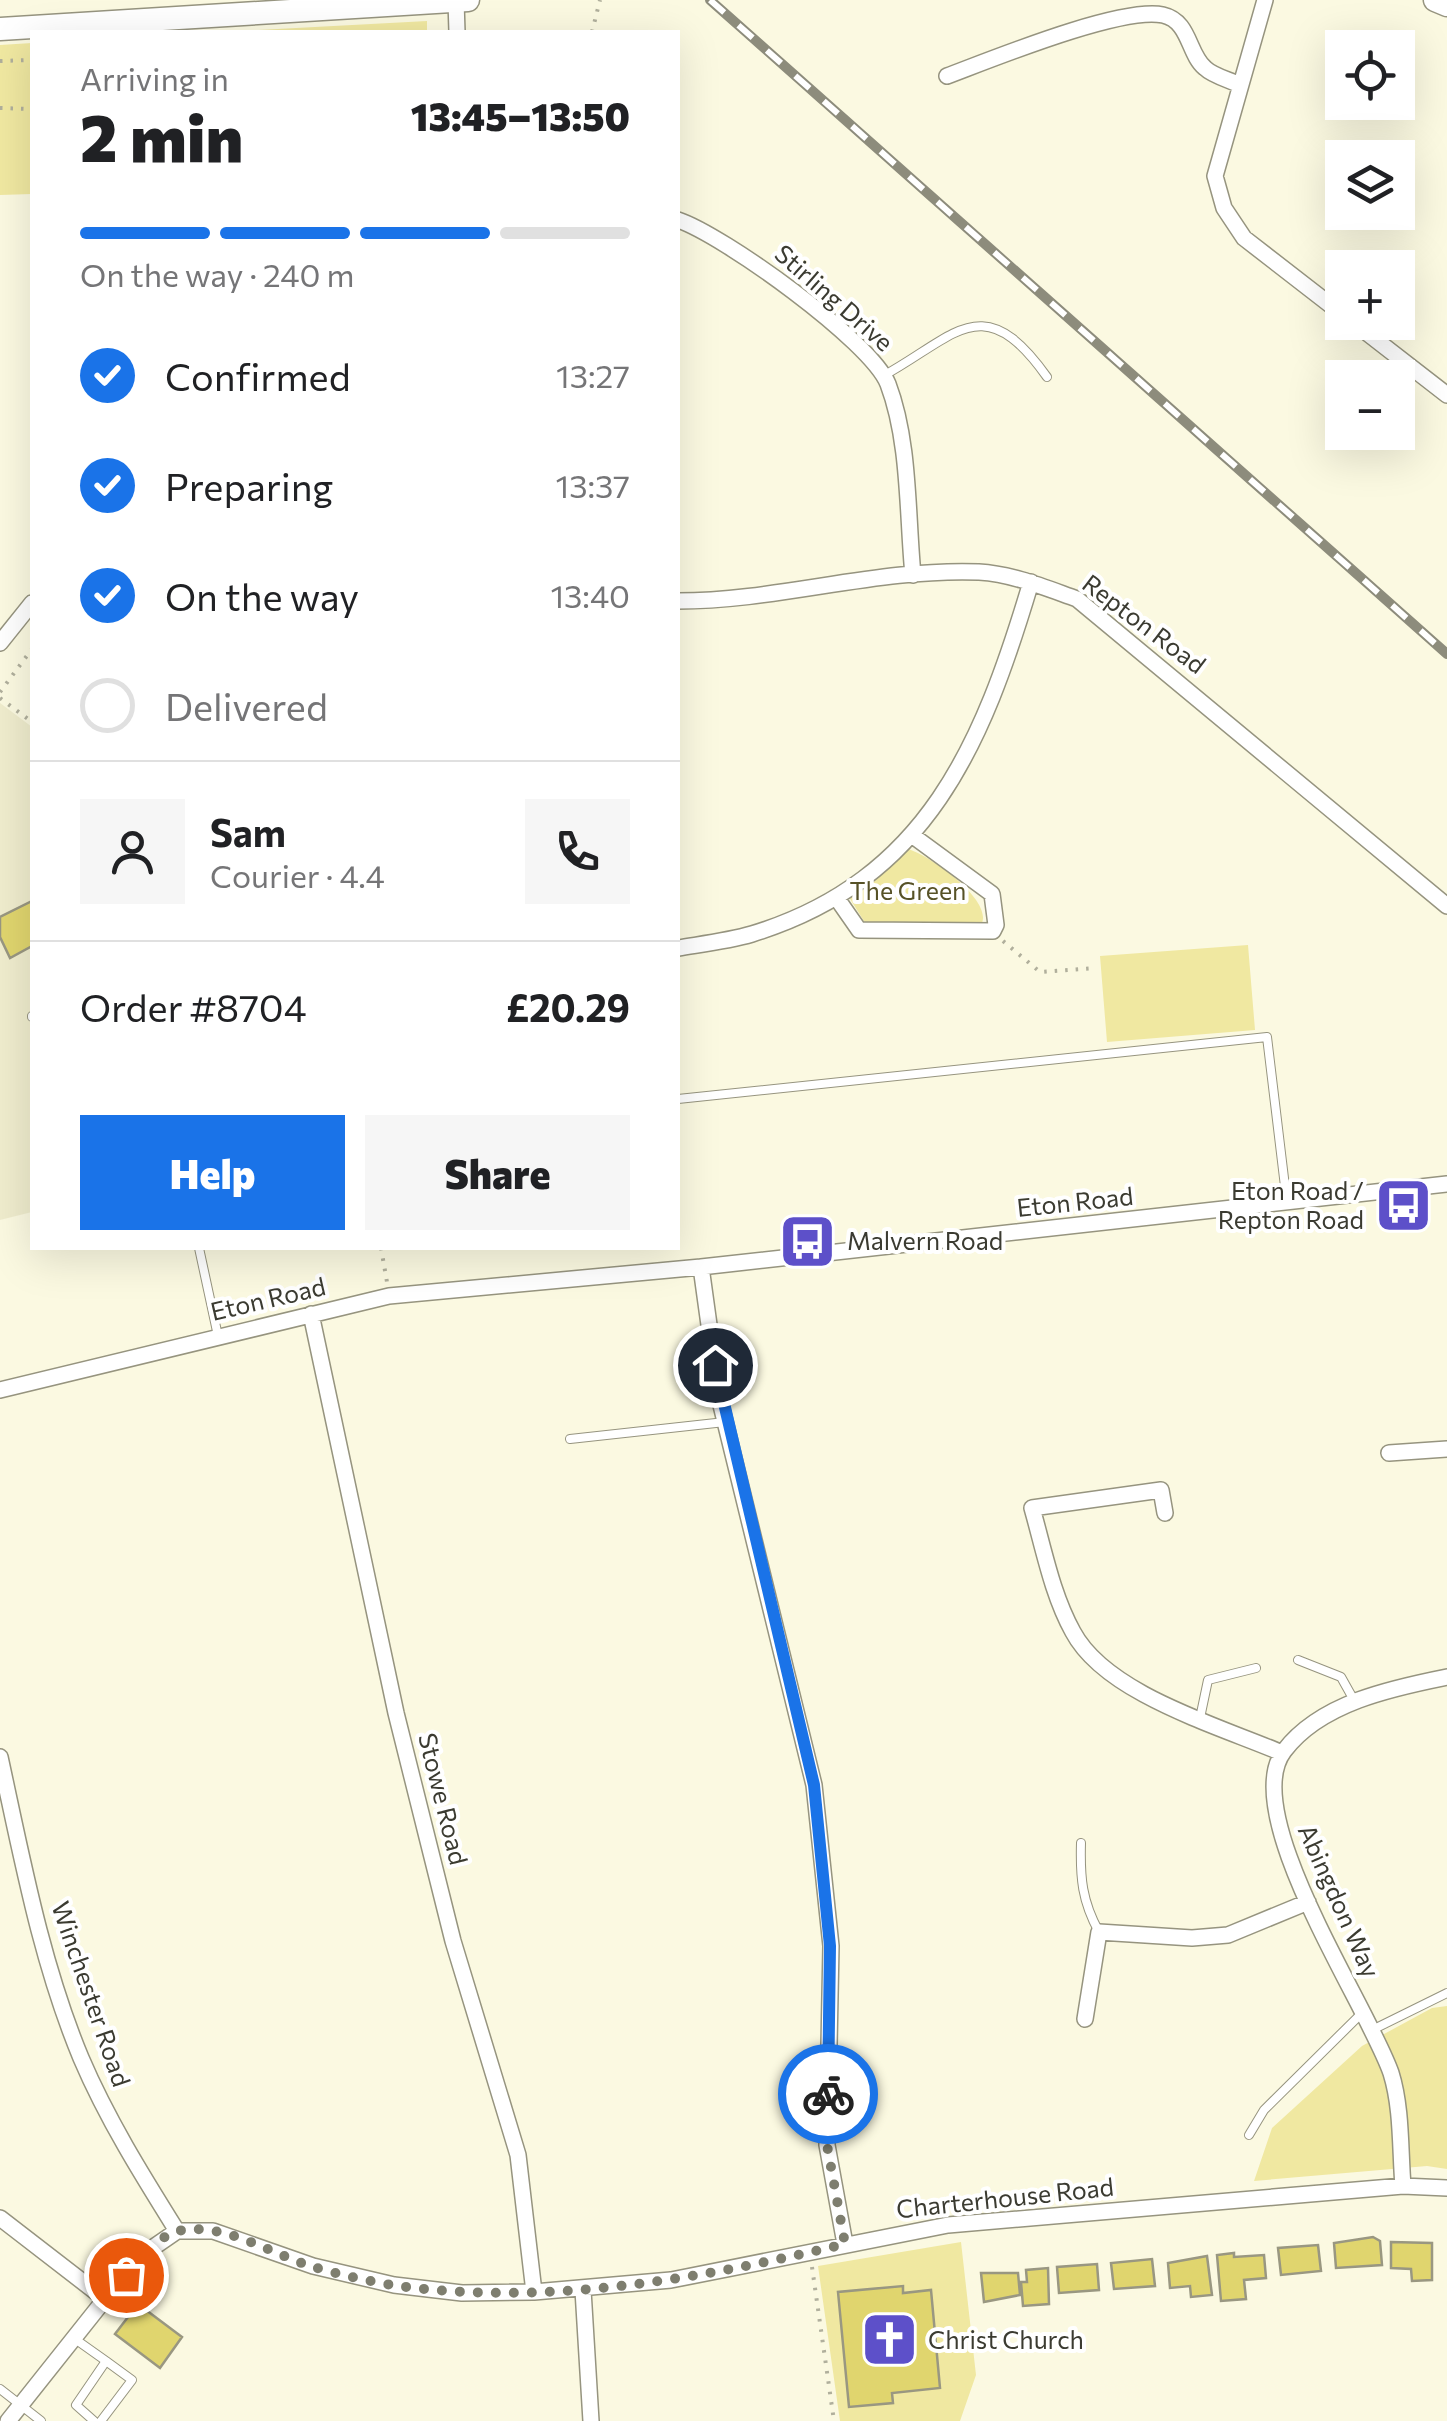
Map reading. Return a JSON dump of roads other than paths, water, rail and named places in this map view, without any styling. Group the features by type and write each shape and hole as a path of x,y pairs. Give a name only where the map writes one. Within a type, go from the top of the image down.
{"street":[{"path":"0,30 468,0"},
{"path":"1265,0 1216,176 1224,208 1244,238 1325,301"},
{"path":"1436,0 1447,5"},
{"path":"456,1 458,30"},
{"path":"947,76 1053,36 1164,15 1184,28 1204,68 1240,84"},
{"name":"Stirling Drive","path":"680,221 702,228 753,260 861,350 883,376 897,415 914,575"},
{"path":"1377,340 1447,395"},
{"name":"Repton Road","path":"680,601 914,575 982,572 1030,582 1076,599 1124,634 1447,906"},
{"path":"680,948 753,934 836,897 913,836 970,754 1001,682 1030,582"},
{"path":"0,643 30,606"},
{"path":"836,897 859,930 992,931 996,925 992,894 913,836"},
{"name":"Eton Road","path":"0,1390 389,1296 701,1267 1447,1184"},
{"path":"701,1267 726,1422 814,1785 830,1946 827,2145 845,2244"},
{"name":"Stowe Road","path":"311,1314 396,1713 453,1941 518,2155 534,2292"},
{"path":"1389,1453 1447,1450"},
{"path":"1165,1513 1161,1490 1032,1508 1056,1598 1074,1636 1100,1666 1138,1691 1282,1754 1309,1727 1355,1702 1447,1677"},
{"name":"Abingdon Way","path":"1282,1754 1274,1808 1308,1902 1391,2074 1403,2186"},
{"name":"Winchester Road","path":"0,1757 39,1934 80,2055 110,2121 176,2232"},
{"path":"1084,2019 1100,1932 1192,1938 1228,1935 1308,1902"},
{"name":"Charterhouse Road","path":"176,2232 213,2230 312,2266 394,2285 462,2293 534,2292 671,2280 948,2225 1403,2186 1447,2188"},
{"path":"0,2218 105,2299"},
{"path":"8,2421 105,2299 148,2251 176,2232"},
{"path":"583,2290 591,2421"}],"lane":[{"path":"883,376 946,335 982,326 1010,334 1047,376"},
{"path":"680,1099 1267,1037 1287,1204"},
{"path":"199,1250 218,1336"},
{"path":"570,1439 726,1422"},
{"path":"1298,1660 1342,1677 1355,1702"},
{"path":"1200,1718 1208,1680 1256,1668"},
{"path":"1081,1843 1080,1882 1086,1907 1100,1932"},
{"path":"1370,2031 1447,1993"},
{"path":"1249,2136 1264,2110 1362,2013"},
{"path":"76,2339 132,2380 98,2421 76,2405 106,2362"},
{"path":"0,2389 41,2421"}],"railway":[{"path":"710,0 1447,654"}],"place":[{"name":"Eton Road / Repton Road","path":"1403,1205"},
{"name":"Malvern Road","path":"808,1241"},
{"name":"Christ Church","path":"889,2340"}],"park label":[{"name":"The Green","path":"908,891"}]}
